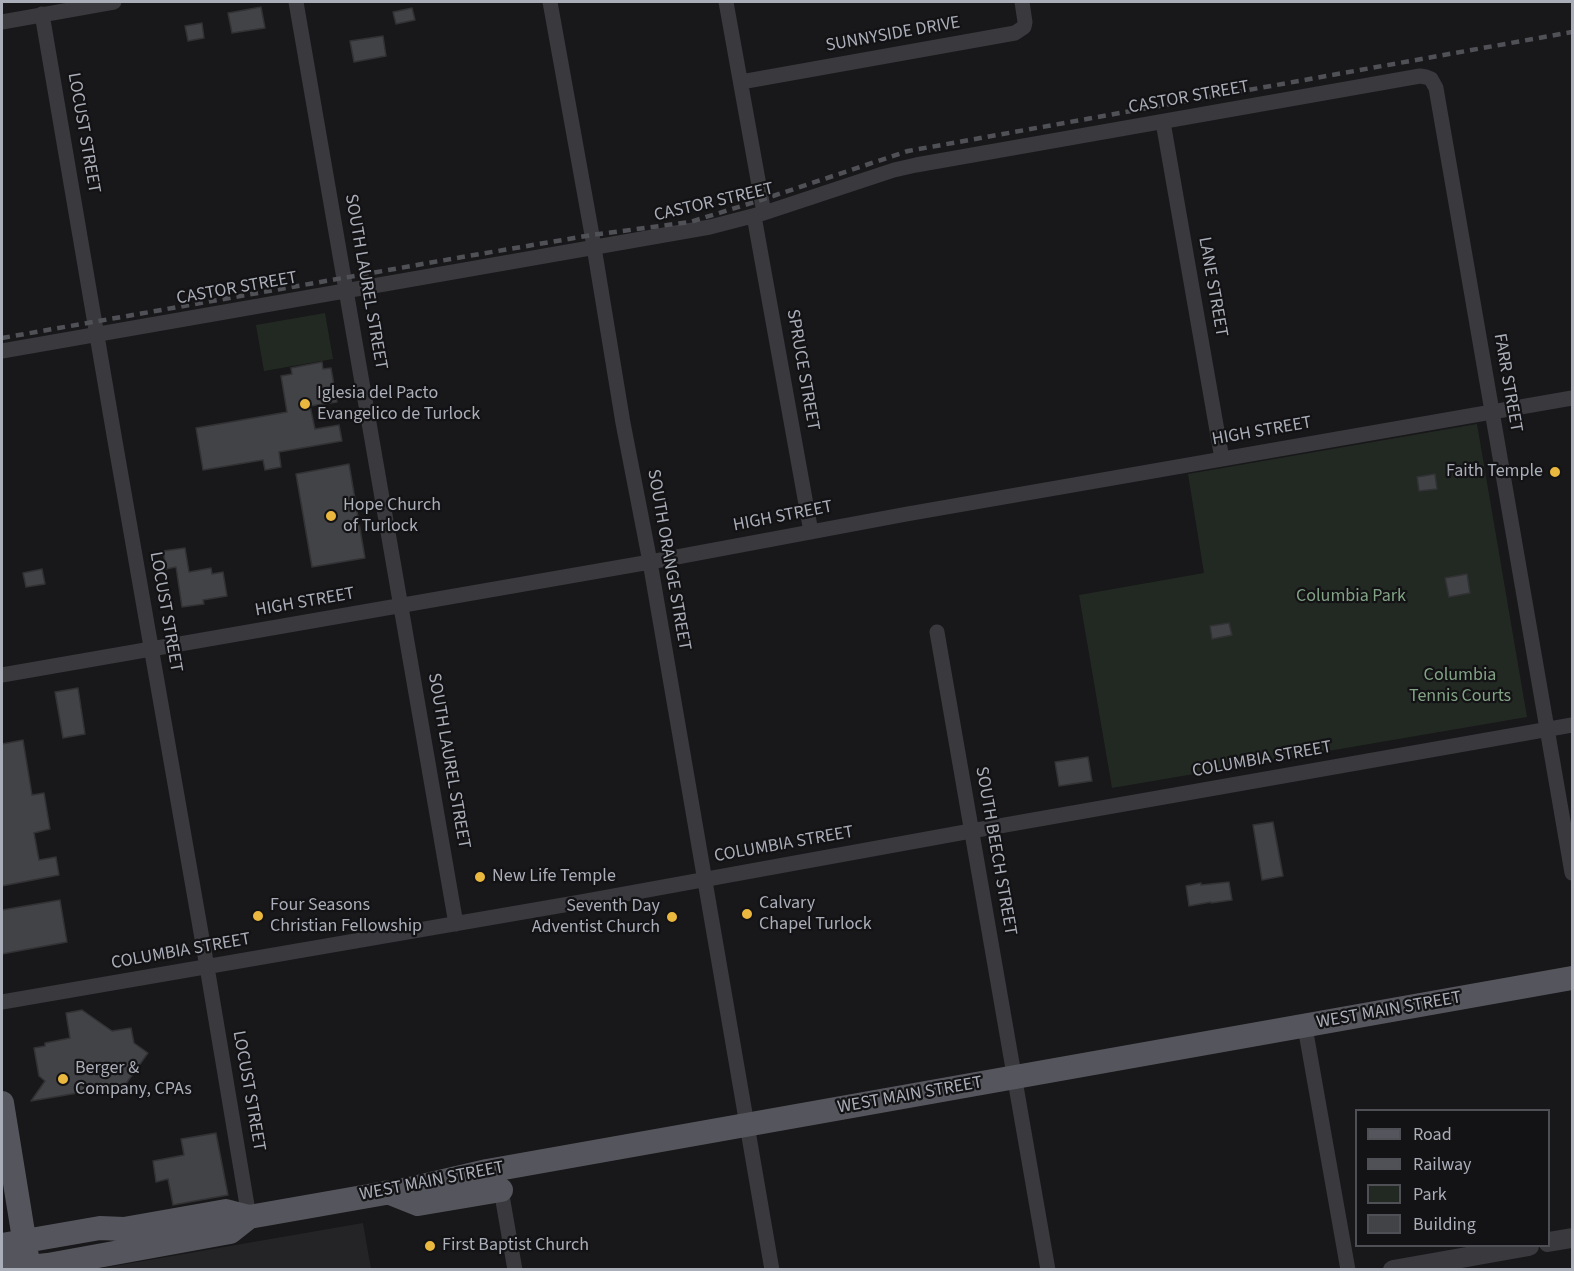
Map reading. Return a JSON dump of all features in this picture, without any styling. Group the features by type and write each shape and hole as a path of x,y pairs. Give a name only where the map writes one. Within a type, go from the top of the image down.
{"main road":[{"name":"WEST MAIN STREET","path":"13,1243 100,1228 124,1229 226,1211 249,1216 388,1192 499,1179 746,1125 1572,978"},
{"path":"2,1103 13,1243 29,1268"},
{"name":"WEST MAIN STREET","path":"2,1267 29,1268 230,1232 249,1216"}],"street":[{"path":"2,21 114,2"},
{"name":"SOUTH LAUREL STREET","path":"296,2 456,924"},
{"name":"SOUTH ORANGE STREET","path":"550,2 623,423 650,562 772,1269"},
{"name":"SPRUCE STREET","path":"726,2 741,82 759,215 811,532"},
{"name":"SUNNYSIDE DRIVE","path":"741,82 1015,33 1024,27 1026,22 1022,2"},
{"name":"LOCUST STREET","path":"42,14 249,1216"},
{"name":"CASTOR STREET","path":"2,351 710,227 759,215 911,166 1419,76 1431,79"},
{"name":"FARR STREET","path":"1431,79 1436,88 1572,873"},
{"name":"LANE STREET","path":"1163,122 1222,459"},
{"name":"HIGH STREET","path":"2,675 1572,398"},
{"name":"SOUTH BEECH STREET","path":"937,632 1048,1269"},
{"name":"COLUMBIA STREET","path":"2,1002 456,924 1572,725"},
{"path":"1305,1026 1348,1269"},
{"path":"499,1179 515,1269"},
{"path":"1550,1242 1572,1238"},
{"path":"1393,1269 1518,1247"}],"shaded area":[{"path":"363,1223 371,1269 97,1269"}],"green space":[{"path":"325,313 333,359 264,371 256,325"},
{"name":"Columbia Park","path":"1477,424 1527,717 1112,788 1079,595 1204,573 1188,474"}],"building":[{"path":"261,7 265,28 232,33 228,13"},
{"path":"412,8 415,20 396,24 393,12"},
{"path":"202,23 204,38 188,41 185,26"},
{"path":"383,36 386,56 354,62 350,41"},
{"path":"322,362 323,369 331,368 337,402 310,406 315,429 339,425 342,441 279,452 281,467 265,470 263,460 203,470 196,428 287,412 281,376 292,374 291,368"},
{"name":"Hope Church of Turlock","path":"349,464 365,558 312,567 296,474"},
{"path":"1435,474 1437,489 1419,491 1417,477"},
{"path":"185,548 189,572 211,568 212,574 223,572 227,596 203,600 204,604 182,607 176,567 166,569 163,551"},
{"path":"42,569 45,584 26,587 23,573"},
{"path":"1467,574 1470,593 1449,597 1445,578"},
{"path":"1229,623 1232,635 1212,639 1210,626"},
{"path":"78,688 85,734 63,738 55,692"},
{"path":"23,740 32,795 44,793 50,829 34,833 39,860 56,857 59,875 2,886 2,744"},
{"path":"1088,757 1092,781 1059,786 1055,762"},
{"path":"1273,822 1283,876 1262,880 1253,825"},
{"path":"1229,882 1232,900 1189,906 1186,886"},
{"path":"60,900 67,942 2,954 2,910"},
{"path":"82,1010 112,1031 131,1028 134,1043 148,1053 125,1085 31,1101 45,1081 39,1076 34,1048 45,1046 45,1043 70,1038 66,1013"},
{"path":"216,1133 228,1195 173,1205 168,1179 156,1182 153,1161 184,1155 181,1139"}],"railway":[{"path":"2,338 592,235 690,222 908,151 1572,32"}],"place":[{"name":"Iglesia del Pacto Evangelico de Turlock","path":"305,404"},
{"name":"Faith Temple","path":"1555,472"},
{"name":"Hope Church of Turlock","path":"331,516"},
{"name":"New Life Temple","path":"480,877"},
{"name":"Calvary Chapel Turlock","path":"747,914"},
{"name":"Four Seasons Christian Fellowship","path":"258,916"},
{"name":"Seventh Day Adventist Church","path":"672,917"},
{"name":"Berger & Company, CPAs","path":"63,1079"},
{"name":"First Baptist Church","path":"430,1246"}],"park label":[{"name":"Columbia Tennis Courts","path":"1460,686"}]}
